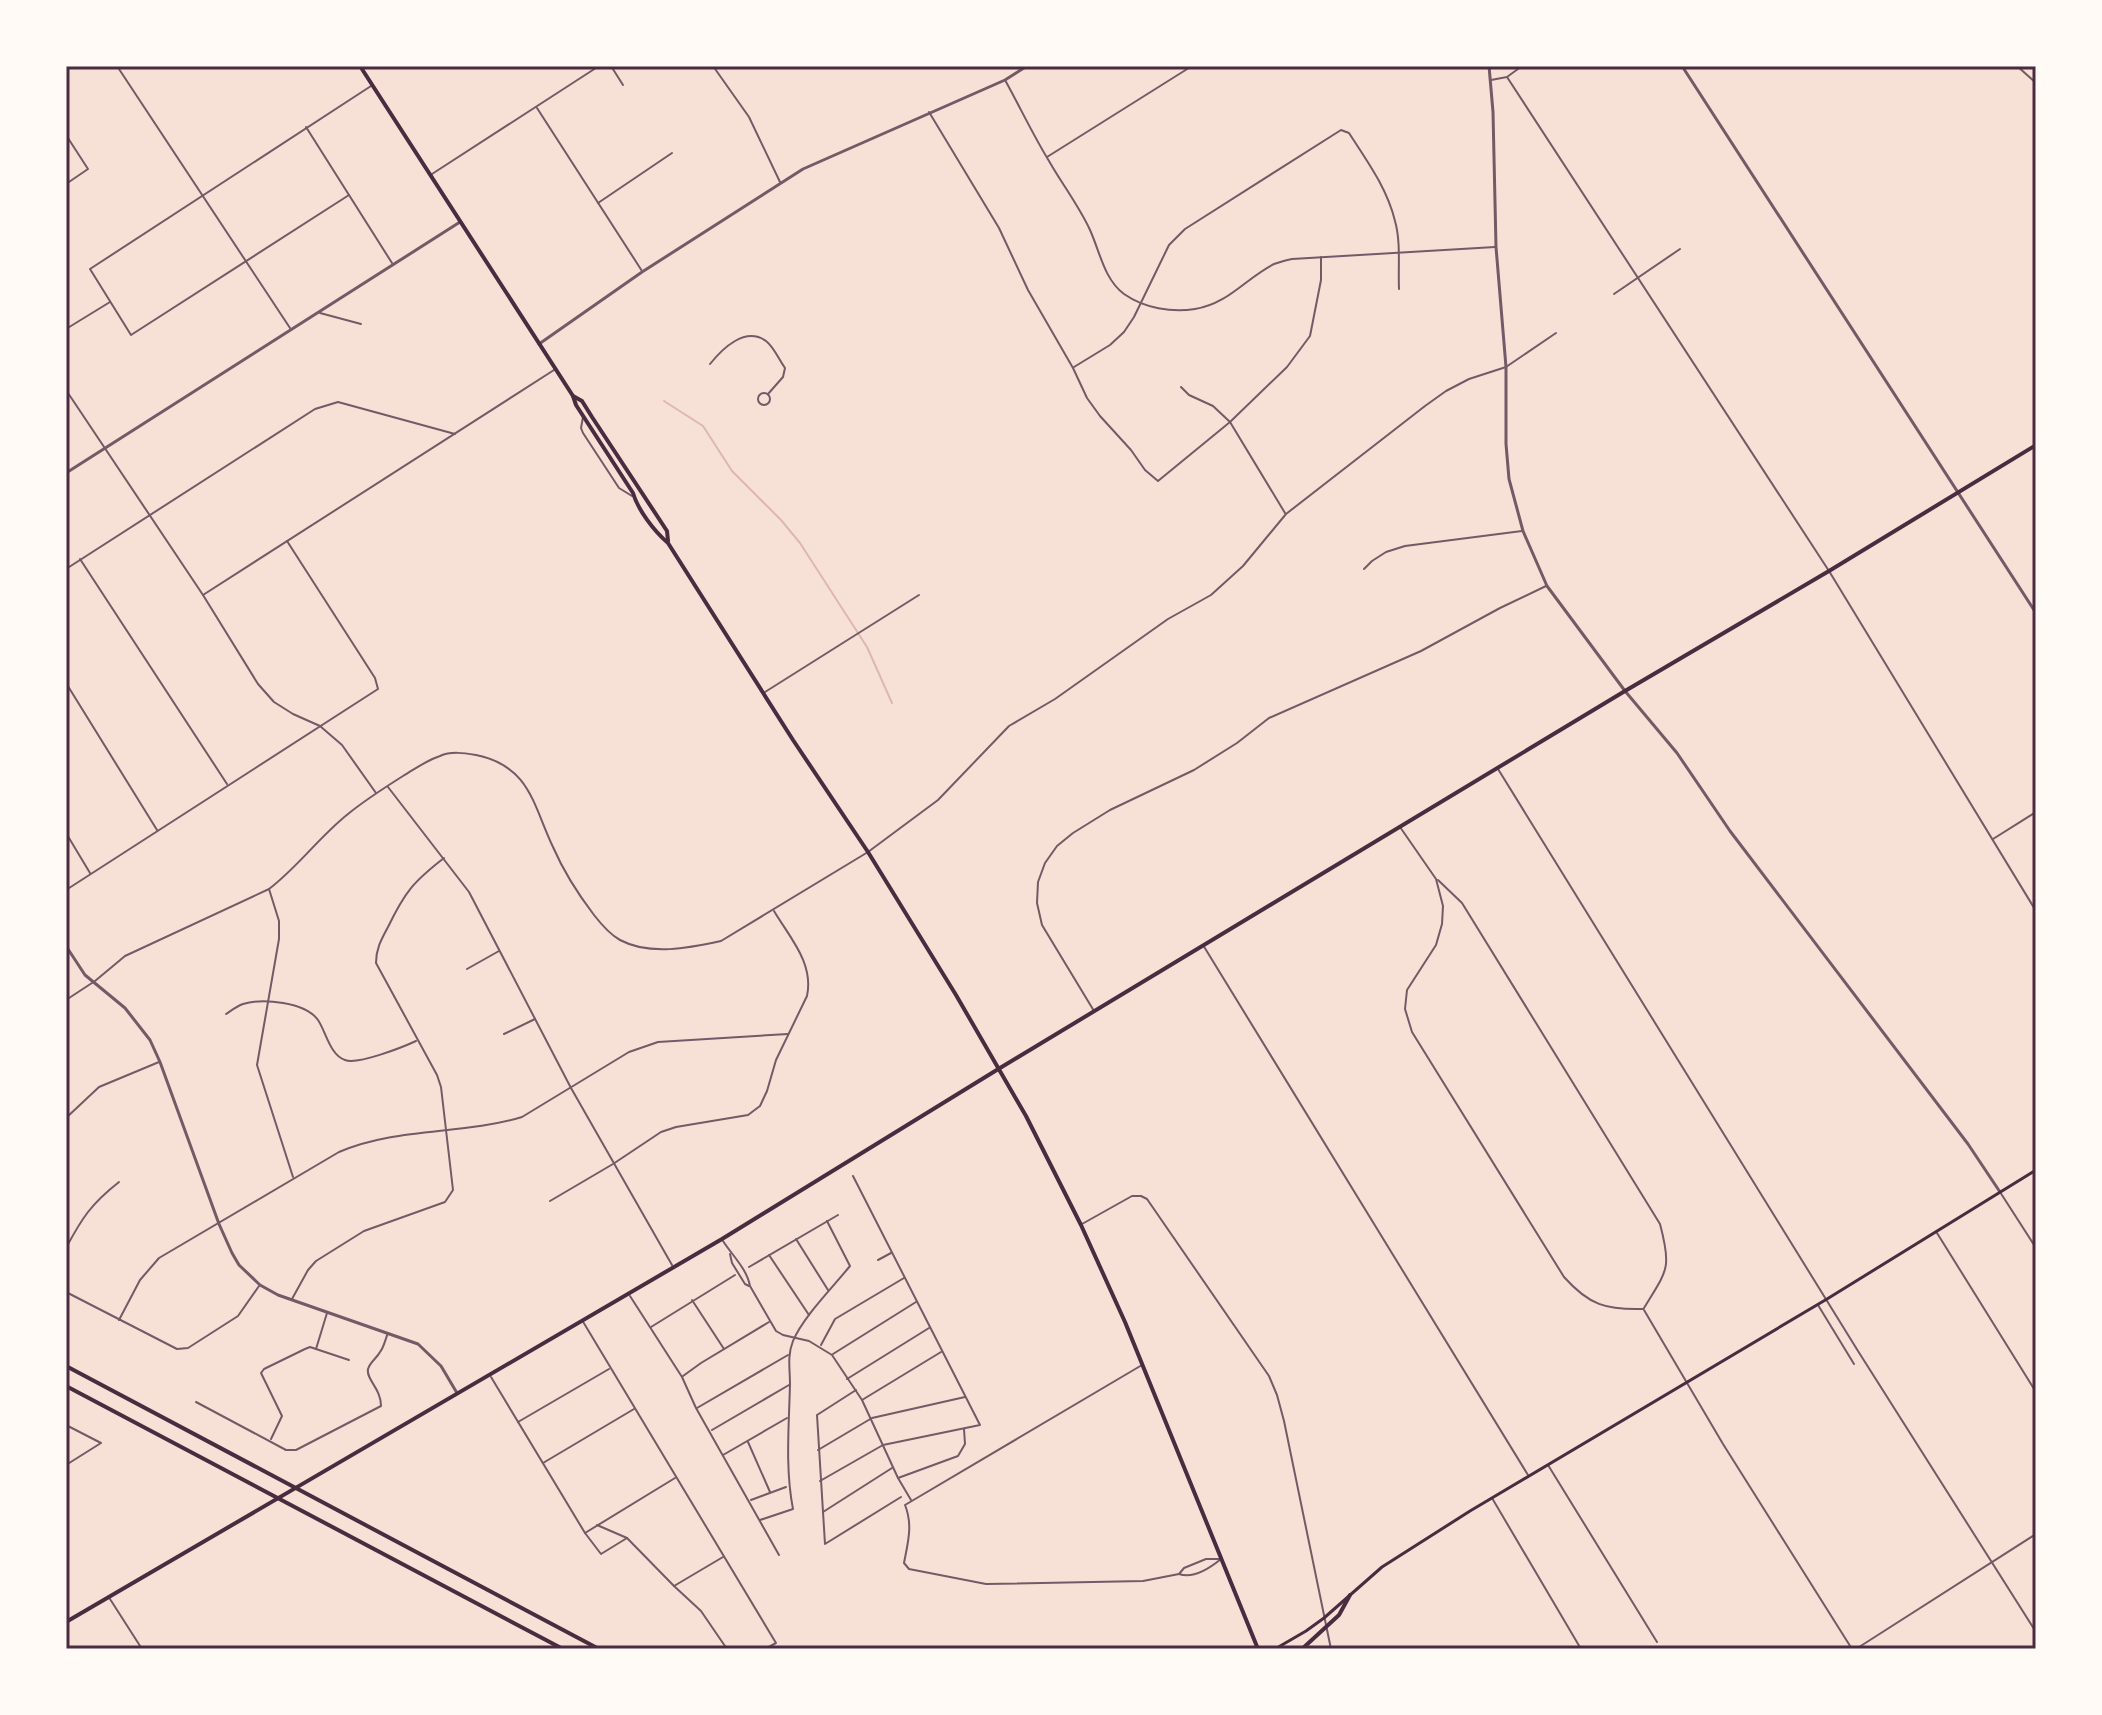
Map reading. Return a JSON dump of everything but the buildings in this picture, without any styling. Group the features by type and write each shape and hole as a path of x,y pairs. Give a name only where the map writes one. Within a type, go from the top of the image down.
{"main road":[{"path":"360,66 573,396 633,496 659,535 668,543 868,852 1000,1068 1081,1225 1143,1365 1258,1649"},
{"path":"573,396 582,401 667,531 668,543"},
{"path":"66,1622 722,1239 1203,945 2036,445"},
{"path":"1275,1649 1324,1618 1382,1567 2036,1170"},
{"path":"66,1366 599,1649"},
{"path":"66,1386 563,1649"},
{"path":"1302,1649 1339,1615 1350,1595"}],"street":[{"path":"117,66 291,329"},
{"path":"430,175 599,66"},
{"path":"611,66 623,85"},
{"path":"713,66 749,117 781,183"},
{"path":"539,344 642,272 803,169 1005,80 1027,66"},
{"path":"1047,158 1192,66"},
{"path":"1489,66 1496,247 1506,367 1509,479 1523,531 1547,586 1625,691 1677,753 1730,831 1968,1144 2036,1248"},
{"path":"1490,80 1507,77 1522,66"},
{"path":"1682,66 2036,613"},
{"path":"2017,66 2036,83"},
{"path":"1507,77 1829,571 2036,911"},
{"path":"1005,80 1090,229 1112,281 1123,293 1142,302 1168,310 1211,305 1225,299 1274,264 1292,259 1496,247"},
{"path":"349,195 131,335 90,269 372,85"},
{"path":"536,106 642,272"},
{"path":"929,112 999,228 1028,290 1087,398 1145,470 1158,481 1230,422 1287,367 1310,336 1321,280 1321,257"},
{"path":"306,127 393,264"},
{"path":"1073,368 1110,345 1124,332 1169,245 1185,229 1341,130 1349,133 1384,191 1396,224 1399,289"},
{"path":"66,135 88,169 66,184"},
{"path":"598,203 672,153"},
{"path":"66,473 460,222"},
{"path":"1614,294 1680,249"},
{"path":"66,329 111,301"},
{"path":"317,312 361,324"},
{"path":"66,1000 125,956 269,889 347,815 387,786 442,755 463,752 488,758 512,771 527,787 553,848 585,904 603,927 619,939 655,950 696,947 721,941 868,852 938,800 1009,726 1055,699 1168,619 1211,595 1243,566 1286,514 1446,391 1469,379 1506,367 1556,333"},
{"path":"710,364 720,352 740,339 748,336 760,338 768,343 785,368 783,377 768,394"},
{"path":"203,595 555,370"},
{"path":"1181,387 1189,395 1213,406 1230,422 1286,514"},
{"path":"66,390 151,515 258,684 274,702 320,726 342,745 377,794"},
{"path":"66,569 315,409 338,402 455,434"},
{"path":"583,416 581,428 619,488 633,496"},
{"path":"1364,569 1386,552 1405,546 1523,531"},
{"path":"66,890 378,689 375,678 287,541"},
{"path":"80,559 228,785"},
{"path":"1094,1011 1042,925 1037,903 1038,882 1045,863 1057,846 1110,810 1194,770 1269,718 1421,651 1547,586"},
{"path":"764,693 919,595"},
{"path":"66,683 157,831"},
{"path":"1498,768 2036,1632"},
{"path":"387,786 469,892 571,1088 673,1266"},
{"path":"1991,840 2036,812"},
{"path":"1400,827 1436,879 1462,903 1660,1224 1668,1265 1643,1309"},
{"path":"66,833 91,874"},
{"path":"291,1300 316,1261 364,1231 445,1202 453,1190 437,1075 376,963 376,951 403,895 444,858"},
{"path":"1436,879 1443,906 1442,924 1436,945 1407,990 1405,1009 1412,1032 1564,1277 1580,1294 1600,1305 1620,1310 1643,1309"},
{"path":"269,889 279,921 279,939 257,1065 294,1179"},
{"path":"550,1201 661,1132 748,1115 760,1106 776,1060 807,996 809,977 804,960 773,910"},
{"path":"1203,945 1529,1476"},
{"path":"66,946 85,975 125,1008 150,1040 219,1224 239,1265 260,1285 291,1300 418,1344 441,1366 457,1393"},
{"path":"467,969 500,950"},
{"path":"226,1014 239,1005 252,1002 298,1005 318,1019 335,1053 343,1060 353,1062 417,1041"},
{"path":"504,1034 536,1018"},
{"path":"119,1320 140,1280 159,1258 339,1152 389,1137 503,1123 522,1117 629,1052 658,1042 788,1034"},
{"path":"66,1118 99,1087 160,1062"},
{"path":"820,1481 883,1445 980,1425 853,1176"},
{"path":"66,1248 82,1217 96,1200 119,1182"},
{"path":"1081,1225 1132,1196 1147,1199 1269,1376 1282,1414 1331,1649"},
{"path":"749,1267 838,1215"},
{"path":"760,1520 793,1509 788,1486 789,1354 795,1338 810,1316 850,1266 827,1221"},
{"path":"1936,1231 2036,1392"},
{"path":"722,1239 744,1270 750,1286 779,1333 820,1346 832,1355 872,1418 898,1478 912,1501"},
{"path":"796,1239 829,1291"},
{"path":"730,1252 737,1274 750,1286"},
{"path":"878,1260 892,1253"},
{"path":"769,1255 810,1316"},
{"path":"650,1327 744,1270"},
{"path":"820,1346 835,1319 905,1277"},
{"path":"66,1292 177,1349 188,1348 238,1316 260,1285"},
{"path":"628,1292 682,1377 696,1408 779,1555"},
{"path":"692,1300 724,1350"},
{"path":"832,1355 917,1302"},
{"path":"1818,1305 1854,1364"},
{"path":"1643,1309 1723,1444 1854,1649 2036,1534"},
{"path":"316,1349 327,1312"},
{"path":"1828,1321 1837,1315"},
{"path":"582,1319 776,1643 765,1649"},
{"path":"682,1377 770,1321"},
{"path":"847,1379 930,1327"},
{"path":"196,1402 288,1451 296,1450 379,1408 380,1396 369,1377 368,1368 380,1352 388,1332"},
{"path":"270,1441 282,1416 261,1375 262,1371 308,1347 349,1360"},
{"path":"862,1400 942,1352"},
{"path":"696,1408 789,1354"},
{"path":"1143,1365 905,1505 910,1530 904,1563 909,1569 986,1584 1143,1581 1179,1574 1187,1576 1212,1567 1221,1559"},
{"path":"518,1423 610,1369"},
{"path":"489,1374 585,1533 601,1554 627,1538"},
{"path":"710,1431 790,1384"},
{"path":"856,1390 817,1415 825,1544 901,1497"},
{"path":"818,1450 872,1418 966,1397"},
{"path":"543,1463 635,1408"},
{"path":"723,1455 788,1417"},
{"path":"66,1425 101,1443 66,1465"},
{"path":"898,1478 958,1456 965,1444 963,1428"},
{"path":"747,1441 770,1492"},
{"path":"1548,1464 1657,1642"},
{"path":"823,1512 893,1467"},
{"path":"585,1533 676,1478"},
{"path":"749,1500 788,1486"},
{"path":"1492,1498 1581,1649"},
{"path":"597,1525 627,1538 701,1611 727,1649"},
{"path":"674,1586 724,1557"},
{"path":"1179,1574 1184,1568 1206,1559 1221,1559"},
{"path":"109,1598 142,1649"}],"waterway":[{"path":"664,401 703,426 732,471 800,543 867,647 892,703"}]}
